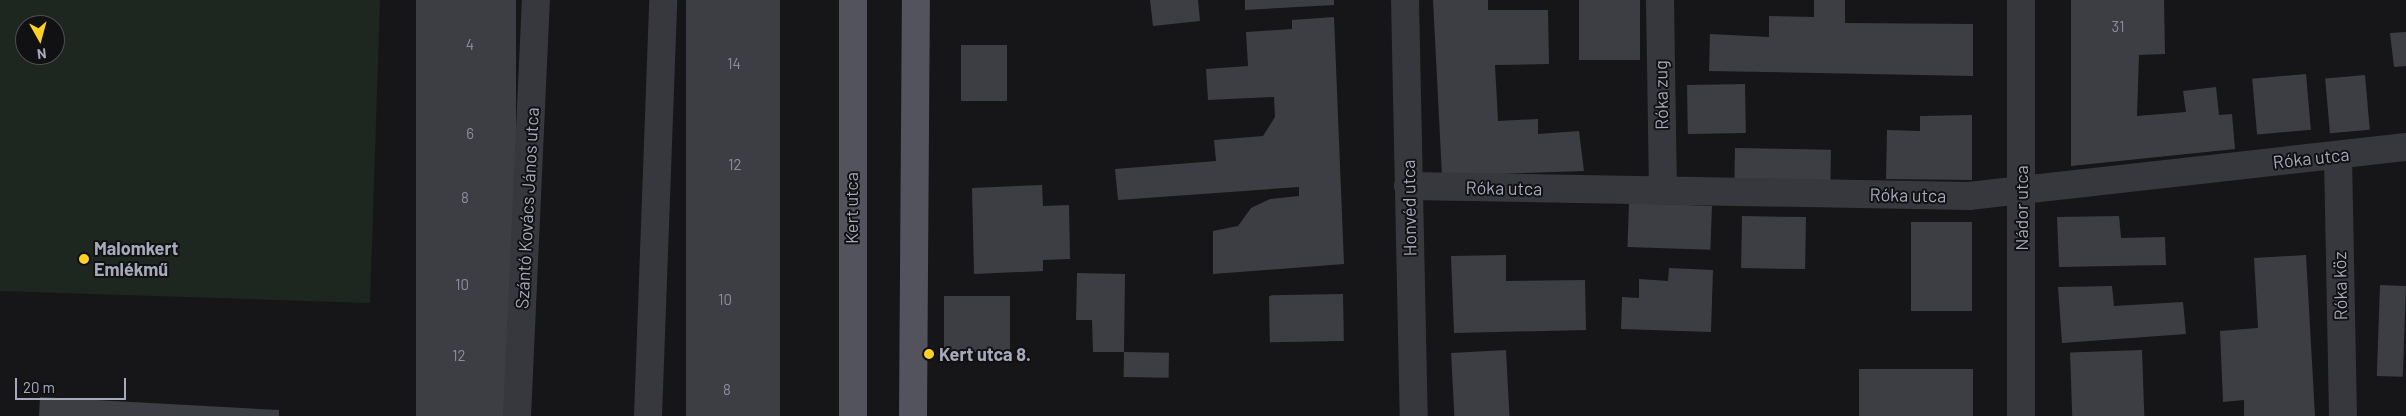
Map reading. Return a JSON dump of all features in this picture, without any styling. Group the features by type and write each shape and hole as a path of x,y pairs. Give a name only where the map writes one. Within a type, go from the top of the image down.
{"main road":[{"name":"Kert utca","path":"853,0 853,416"},
{"path":"913,416 916,0"}],"street":[{"name":"Szántó Kovács János utca","path":"517,416 536,0"},
{"path":"648,416 663,0"},
{"name":"Honvéd utca","path":"1405,0 1414,416"},
{"name":"Róka zug","path":"1660,0 1663,191"},
{"name":"Nádor utca","path":"2021,0 2021,416"},
{"name":"Róka utca","path":"1408,186 1969,196 2406,147"},
{"name":"Róka köz","path":"2338,156 2343,416"}],"shaded area":[{"path":"0,0 380,0 370,303 0,291"}],"building":[{"path":"416,0 516,0 516,416 416,416"},
{"path":"686,0 780,0 780,416 686,416"},
{"path":"1150,0 1198,0 1200,21 1153,26"},
{"path":"1245,0 1334,0 1334,5 1245,10"},
{"path":"1433,0 1488,0 1488,10 1548,10 1549,64 1495,65 1498,121 1538,119 1538,134 1579,131 1584,171 1442,176"},
{"path":"1579,0 1640,0 1640,60 1579,60"},
{"path":"1814,0 1845,0 1845,23 1973,24 1973,76 1709,71 1710,34 1769,37 1769,16 1814,17"},
{"path":"2071,0 2164,0 2165,54 2139,55 2137,116 2186,112 2183,91 2216,87 2219,115 2232,114 2235,149 2071,166"},
{"path":"1334,17 1344,264 1213,274 1213,231 1238,226 1251,208 1270,199 1299,196 1299,187 1118,200 1115,169 1216,161 1214,140 1263,136 1275,117 1274,97 1208,100 1206,69 1248,66 1246,32 1292,29 1292,20"},
{"path":"2406,32 2406,66 2394,67 2390,33"},
{"path":"961,45 1007,45 1007,101 961,101"},
{"path":"2306,74 2311,130 2257,134 2252,79"},
{"path":"2365,75 2370,130 2330,133 2325,78"},
{"path":"1745,84 1746,133 1688,134 1687,85"},
{"path":"1972,115 1972,180 1886,179 1887,130 1920,131 1920,116"},
{"path":"1735,148 1831,150 1830,189 1734,187"},
{"path":"1042,185 1043,206 1069,205 1070,259 1043,260 1043,271 974,274 972,188"},
{"path":"1629,203 1712,206 1710,250 1627,247"},
{"path":"1742,216 1806,217 1805,269 1741,268"},
{"path":"2119,216 2121,238 2165,237 2166,265 2059,267 2057,217"},
{"path":"1911,222 1972,222 1972,311 1911,311"},
{"path":"1506,255 1506,281 1585,280 1586,330 1454,333 1451,256"},
{"path":"2306,255 2315,416 2244,416 2244,400 2223,402 2220,331 2258,328 2254,258"},
{"path":"1669,268 1713,270 1711,332 1621,329 1622,297 1639,298 1639,279 1668,281"},
{"path":"1077,273 1125,274 1124,352 1093,352 1092,320 1076,320"},
{"path":"2380,285 2406,286 2403,377 2377,376"},
{"path":"2112,286 2114,306 2183,302 2186,334 2062,343 2058,287"},
{"path":"1343,294 1344,341 1270,342 1269,295"},
{"path":"944,296 1010,296 1010,352 944,352"},
{"path":"1506,350 1509,416 1454,416 1451,353"},
{"path":"2142,350 2144,416 2072,416 2070,353"},
{"path":"1124,352 1169,353 1169,378 1124,377"},
{"path":"1859,369 1973,369 1973,416 1859,416"},
{"path":"40,397 279,410 279,416 39,416"}],"place":[{"name":"Malomkert Emlékmű","path":"84,259"},
{"name":"Kert utca 8.","path":"929,354"}]}
